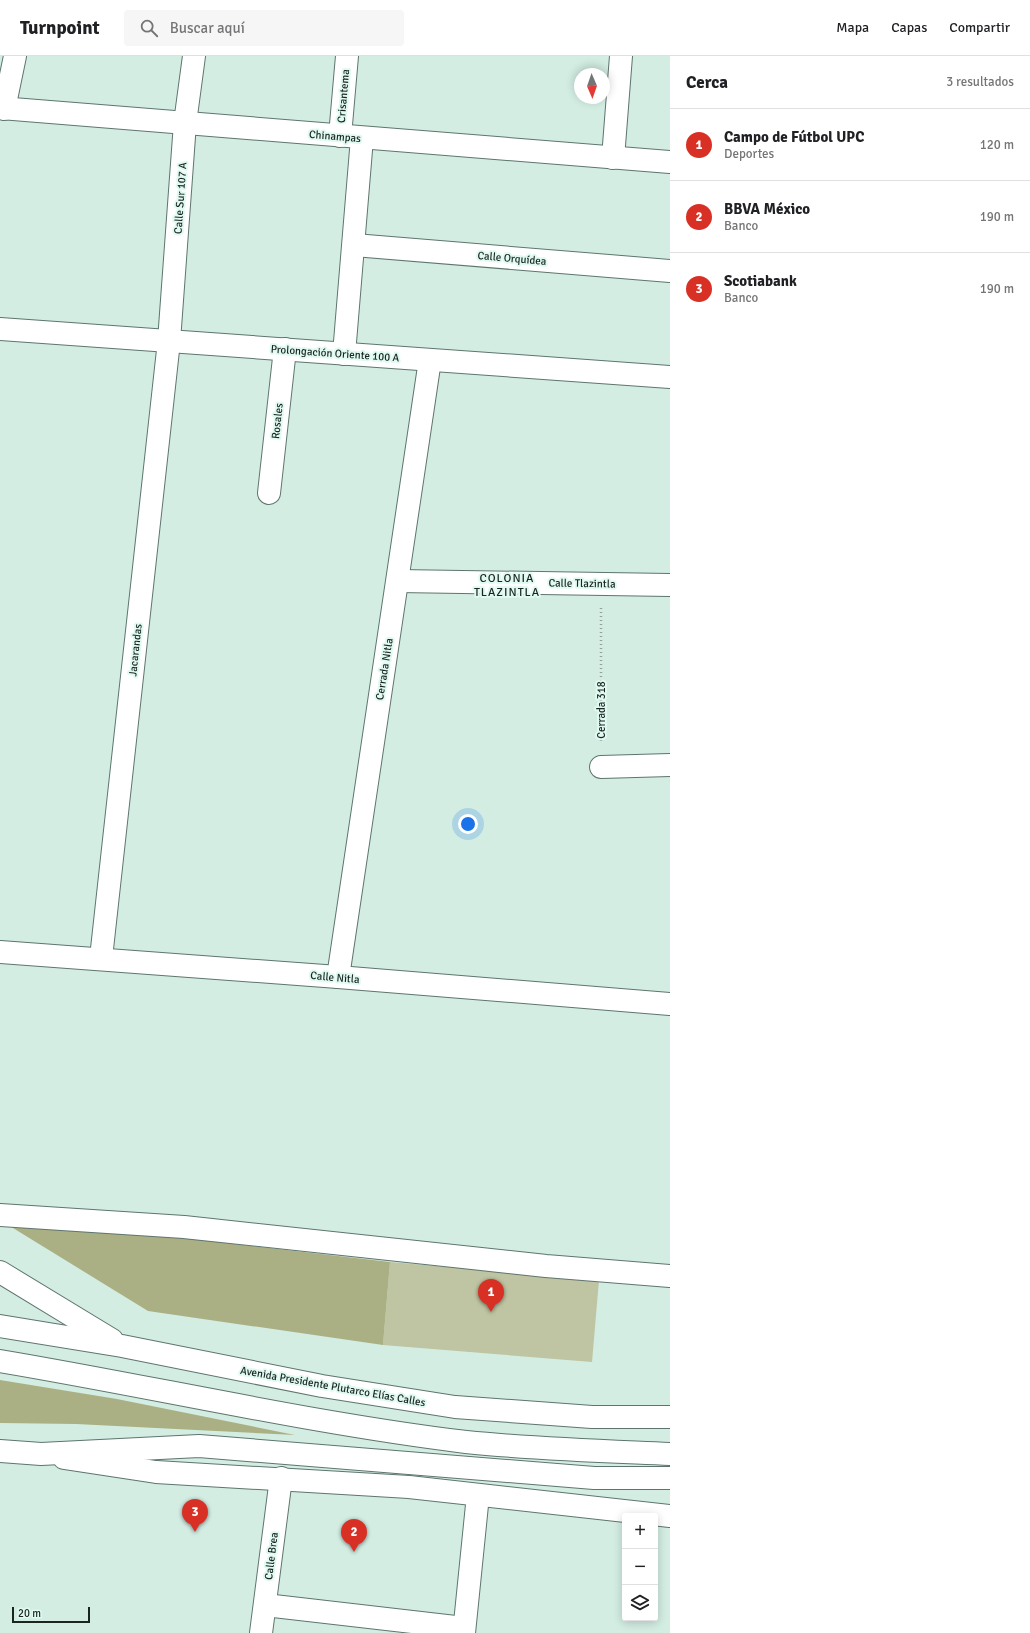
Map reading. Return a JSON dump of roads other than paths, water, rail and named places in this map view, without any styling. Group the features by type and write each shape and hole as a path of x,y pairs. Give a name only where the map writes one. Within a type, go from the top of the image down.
{"street":[{"path":"2,109 15,56"},
{"name":"Calle Sur 107 A","path":"169,341 185,123 194,56"},
{"name":"Crisantema","path":"340,136 347,56"},
{"path":"613,158 621,56"},
{"name":"Chinampas","path":"2,109 670,162"},
{"path":"344,354 362,138"},
{"name":"Calle Orquídea","path":"354,245 670,271"},
{"name":"Prolongación Oriente 100 A","path":"0,329 670,377"},
{"name":"Jacarandas","path":"101,958 169,341"},
{"name":"Rosales","path":"269,493 285,349"},
{"name":"Cerrada Nitla","path":"338,977 430,360"},
{"name":"Calle Tlazintla","path":"398,580 670,585"},
{"path":"601,767 670,765"},
{"name":"Calle Nitla","path":"0,952 101,958 670,1004"},
{"path":"0,1215 184,1227 546,1266 670,1276"},
{"path":"0,1272 122,1346"},
{"name":"Avenida Presidente Plutarco Elías Calles","path":"0,1326 122,1346 322,1386 448,1406 592,1417 670,1417"},
{"path":"0,1361 350,1425 466,1442 541,1448 670,1454"},
{"path":"41,1454 199,1446 594,1478 670,1478"},
{"path":"0,1451 41,1454 156,1472 281,1478 409,1487 478,1496 670,1516"},
{"name":"Calle Brea","path":"261,1633 281,1478"},
{"path":"265,1605 464,1630 478,1496"}],"place":[{"name":"Campo de Fútbol UPC","path":"491,1312"},
{"name":"Scotiabank","path":"195,1532"},
{"name":"BBVA México","path":"354,1552"}],"district":[{"name":"COLONIA TLAZINTLA","path":"507,585"}]}
